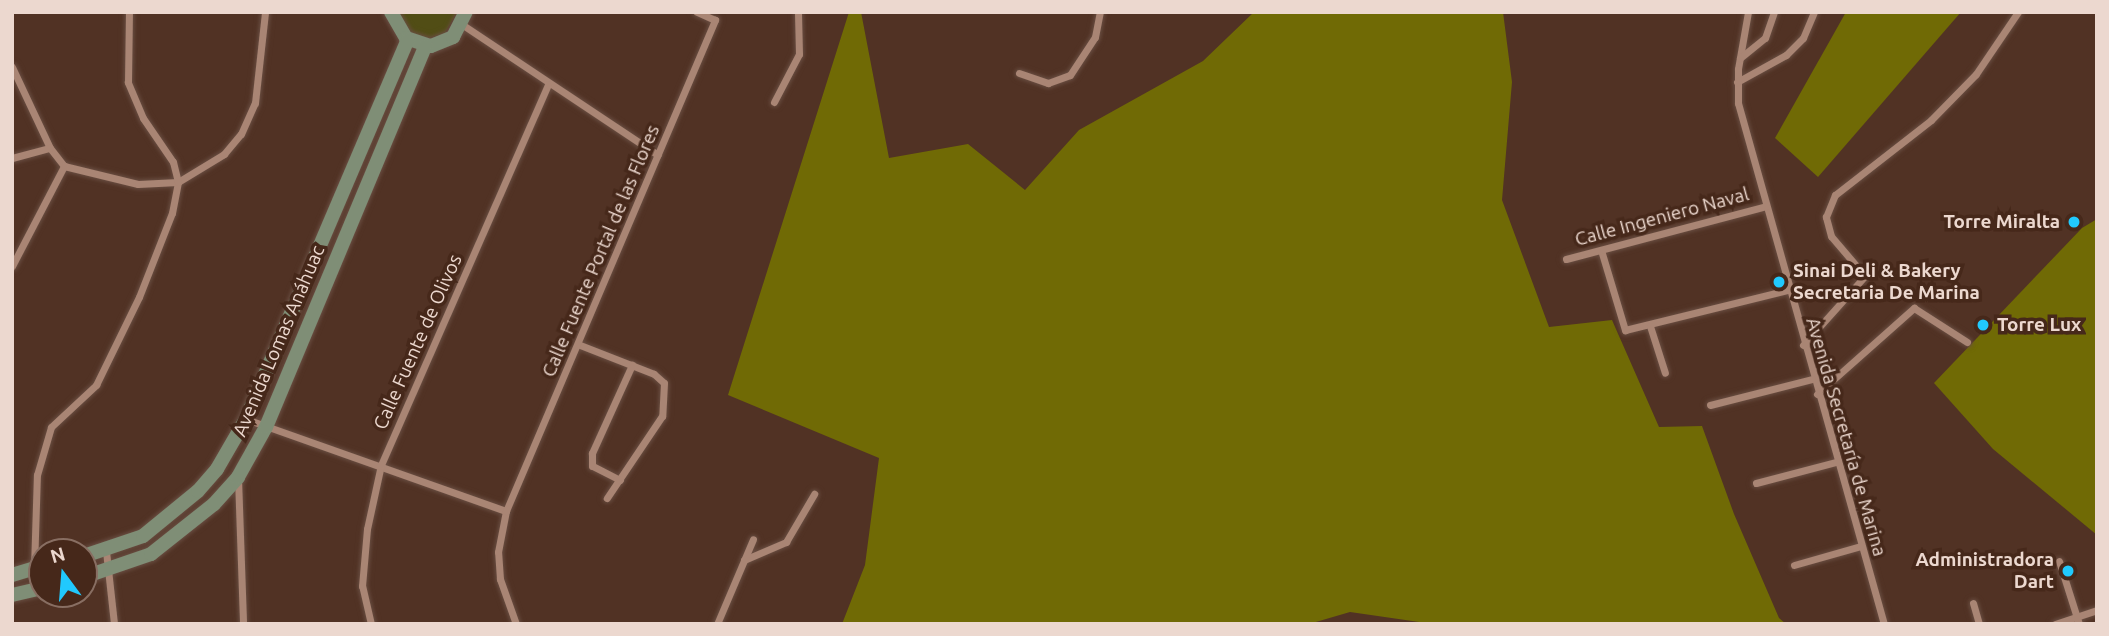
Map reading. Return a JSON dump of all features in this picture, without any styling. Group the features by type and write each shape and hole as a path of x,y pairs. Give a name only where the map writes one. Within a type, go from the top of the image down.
{"main road":[{"path":"391,12 395,26 408,40 425,46 439,44 465,19"},
{"name":"Avenida Lomas Anáhuac","path":"98,553 143,536 198,491 246,419 408,40"},
{"name":"Avenida Lomas Anáhuac","path":"98,573 151,554 214,504 238,477 266,427 425,46"}],"street":[{"path":"38,538 37,475 51,428 96,385 139,297 172,213 178,182 173,162 143,118 128,82 129,12"},
{"path":"12,66 50,148 64,166 138,184 178,182 224,154 241,134 255,103 265,12"},
{"name":"Calle Fuente Portal de las Flores","path":"516,624 500,579 498,552 506,511 580,345 715,20 697,12"},
{"path":"774,102 799,54 798,12"},
{"path":"1019,73 1048,83 1070,75 1095,37 1100,12"},
{"name":"Avenida Secretaría de Marina","path":"1748,12 1737,82 1738,103 1812,379 1884,624"},
{"path":"1740,58 1765,38 1774,12"},
{"path":"1737,82 1786,55 1803,38 1814,12"},
{"path":"1803,345 1865,276 1831,236 1826,217 1835,195 1931,120 1976,74 2018,12"},
{"path":"465,19 548,84 658,155"},
{"name":"Calle Fuente de Olivos","path":"371,624 362,586 367,529 382,465 548,84"},
{"path":"12,158 50,148"},
{"path":"12,266 64,166"},
{"name":"Calle Ingeniero Naval","path":"1566,258 1766,206"},
{"path":"1601,250 1622,325 1632,331 1788,290"},
{"path":"1817,394 1914,308 1968,342"},
{"path":"1650,326 1665,373"},
{"path":"580,345 632,365 664,383 666,397 662,416 607,498"},
{"path":"620,480 592,466 592,453 632,365"},
{"path":"1710,405 1812,379"},
{"path":"246,419 506,511"},
{"path":"1756,483 1836,462"},
{"path":"238,477 243,624"},
{"path":"744,560 786,542 814,494"},
{"path":"717,624 753,539"},
{"path":"1794,565 1861,546"},
{"path":"106,551 111,569 114,624"},
{"path":"2059,561 2078,620"},
{"path":"1973,603 1979,624"},
{"path":"2055,624 2078,620 2097,610"}],"shaded area":[{"path":"399,12 457,12 445,33 426,39 408,31"},
{"path":"849,12 861,12 889,158 968,144 1025,190 1079,130 1203,61 1254,12 1503,12 1512,82 1502,200 1549,327 1612,320 1659,427 1702,426 1734,514 1779,618 1786,624 1433,624 1350,612 1309,624 842,624 865,565 879,458 728,395"},
{"path":"1846,12 1961,12 1818,177 1775,138"},
{"path":"2097,219 2097,535 1993,449 1934,383 2082,228"}],"place":[{"name":"Torre Miralta","path":"2074,222"},
{"name":"Sinai Deli & Bakery Secretaria De Marina","path":"1779,282"},
{"name":"Torre Lux","path":"1983,325"},
{"name":"Administradora Dart","path":"2068,571"}]}
